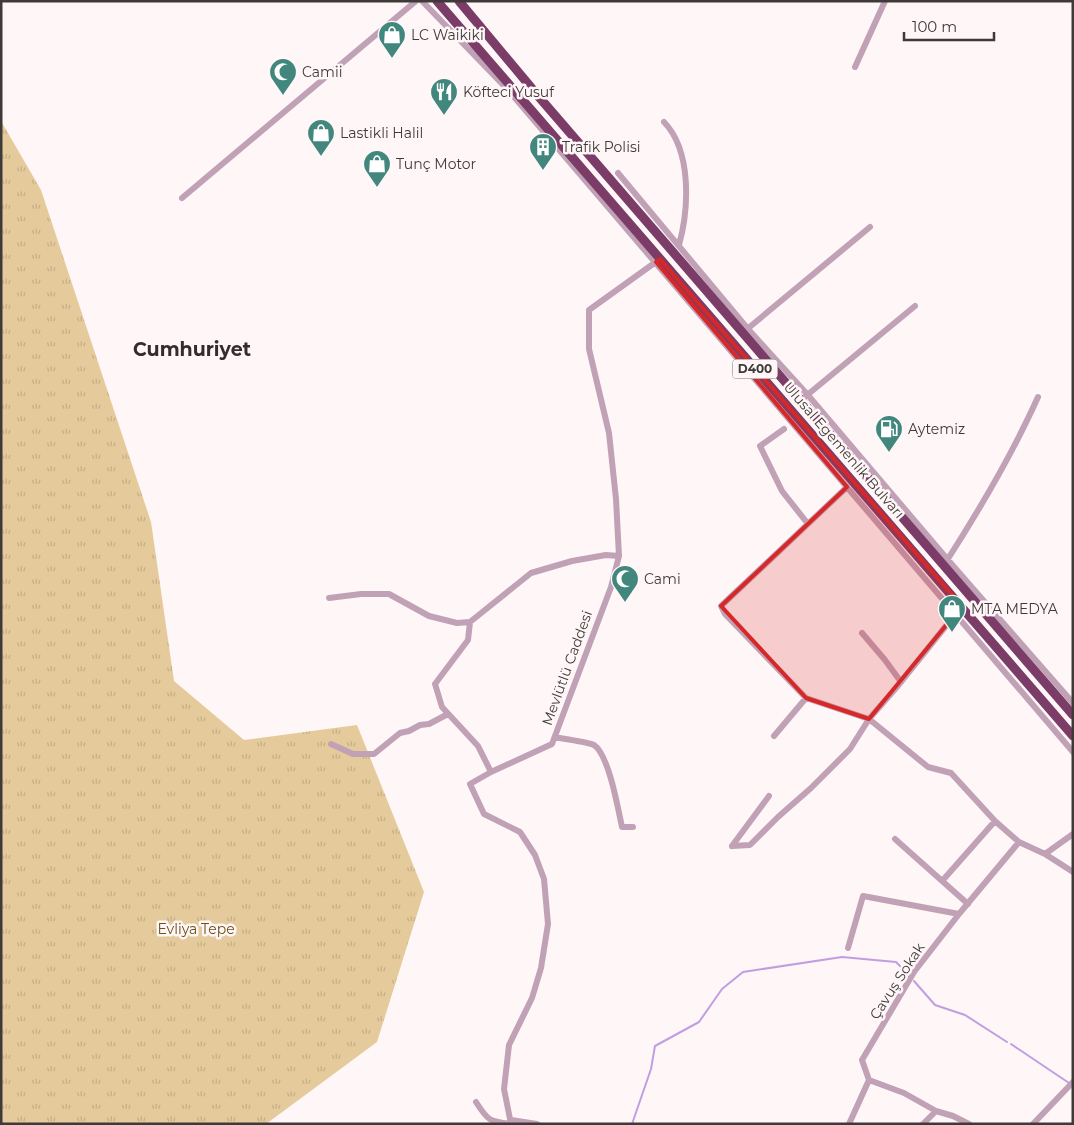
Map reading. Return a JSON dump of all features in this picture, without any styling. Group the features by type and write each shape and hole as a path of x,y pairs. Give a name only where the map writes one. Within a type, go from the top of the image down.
{"highway":[{"name":"Ulusal Egemenlik Bulvarı","path":"437,1 658,261 962,606 1073,736"},
{"name":"Ulusal Egemenlik Bulvarı","path":"459,1 539,97 746,330 946,562 972,597 1073,715"},
{"path":"962,606 972,597"}],"street":[{"path":"182,198 416,1"},
{"path":"422,1 518,98"},
{"path":"855,67 885,1"},
{"path":"664,122 670,128 678,145 687,199 686,214 679,245"},
{"path":"618,173 679,245 746,330 870,227"},
{"path":"658,261 1073,752"},
{"name":"Mevlütlü Caddesi","path":"511,1123 504,1089 510,1044 532,998 541,968 548,924 544,879 535,855 520,832 484,814 470,784 490,772 552,744 611,587 619,556 616,499 610,434 589,349 589,310 658,261"},
{"path":"804,397 915,306"},
{"path":"1038,397 1023,431 979,511 946,562 1073,703"},
{"path":"784,429 760,446 782,490 808,524"},
{"path":"848,487 721,606 724,614 806,698 869,719 928,767 951,773 995,821 1019,842 1045,854 1073,872"},
{"path":"330,598 361,594 389,594 429,616 457,623 470,622 531,573 572,561 606,555 619,556"},
{"path":"770,796 732,846 750,845 850,749 869,719 962,606"},
{"path":"470,622 468,640 435,684 442,707 478,746 490,772"},
{"path":"862,633 901,682"},
{"path":"774,736 806,698"},
{"path":"331,744 353,754 374,754 400,733 420,725 429,724 448,714"},
{"path":"555,737 594,745 602,756 610,775 622,827 633,827"},
{"path":"943,880 995,821"},
{"path":"1045,854 1073,834"},
{"path":"895,839 968,904"},
{"name":"Çavuş Sokak","path":"869,1080 862,1060 914,972 1019,842"},
{"path":"848,948 863,896 959,914"},
{"path":"849,1124 869,1080 904,1093 936,1111 953,1116 969,1124"},
{"path":"1033,1124 1073,1082"},
{"path":"476,1102 485,1116 493,1122 537,1124"},
{"path":"923,1124 936,1111"}],"highlighted area":[{"path":"660,259 962,606 869,719 806,698 721,606 847,487 656,262"}],"green space":[{"name":"Evliya Tepe","path":"1,121 41,190 151,522 174,681 244,740 357,725 424,892 377,1042 266,1124 1,1124"}],"waterway":[{"path":"632,1124 651,1069 655,1046 699,1022 722,989 743,972 842,957 896,962 906,972"},
{"path":"914,981 935,1005 965,1015 1007,1042"},
{"path":"1011,1044 1069,1083"}],"place":[{"name":"LC Waikiki","path":"392,59"},
{"name":"Camii","path":"283,96"},
{"name":"Köfteci Yusuf","path":"444,116"},
{"name":"Lastikli Halil","path":"321,157"},
{"name":"Trafik Polisi","path":"543,171"},
{"name":"Tunç Motor","path":"377,188"},
{"name":"Aytemiz","path":"889,453"},
{"name":"Cami","path":"625,603"},
{"name":"MTA MEDYA","path":"952,633"}],"district":[{"name":"Cumhuriyet","path":"192,349"}]}
